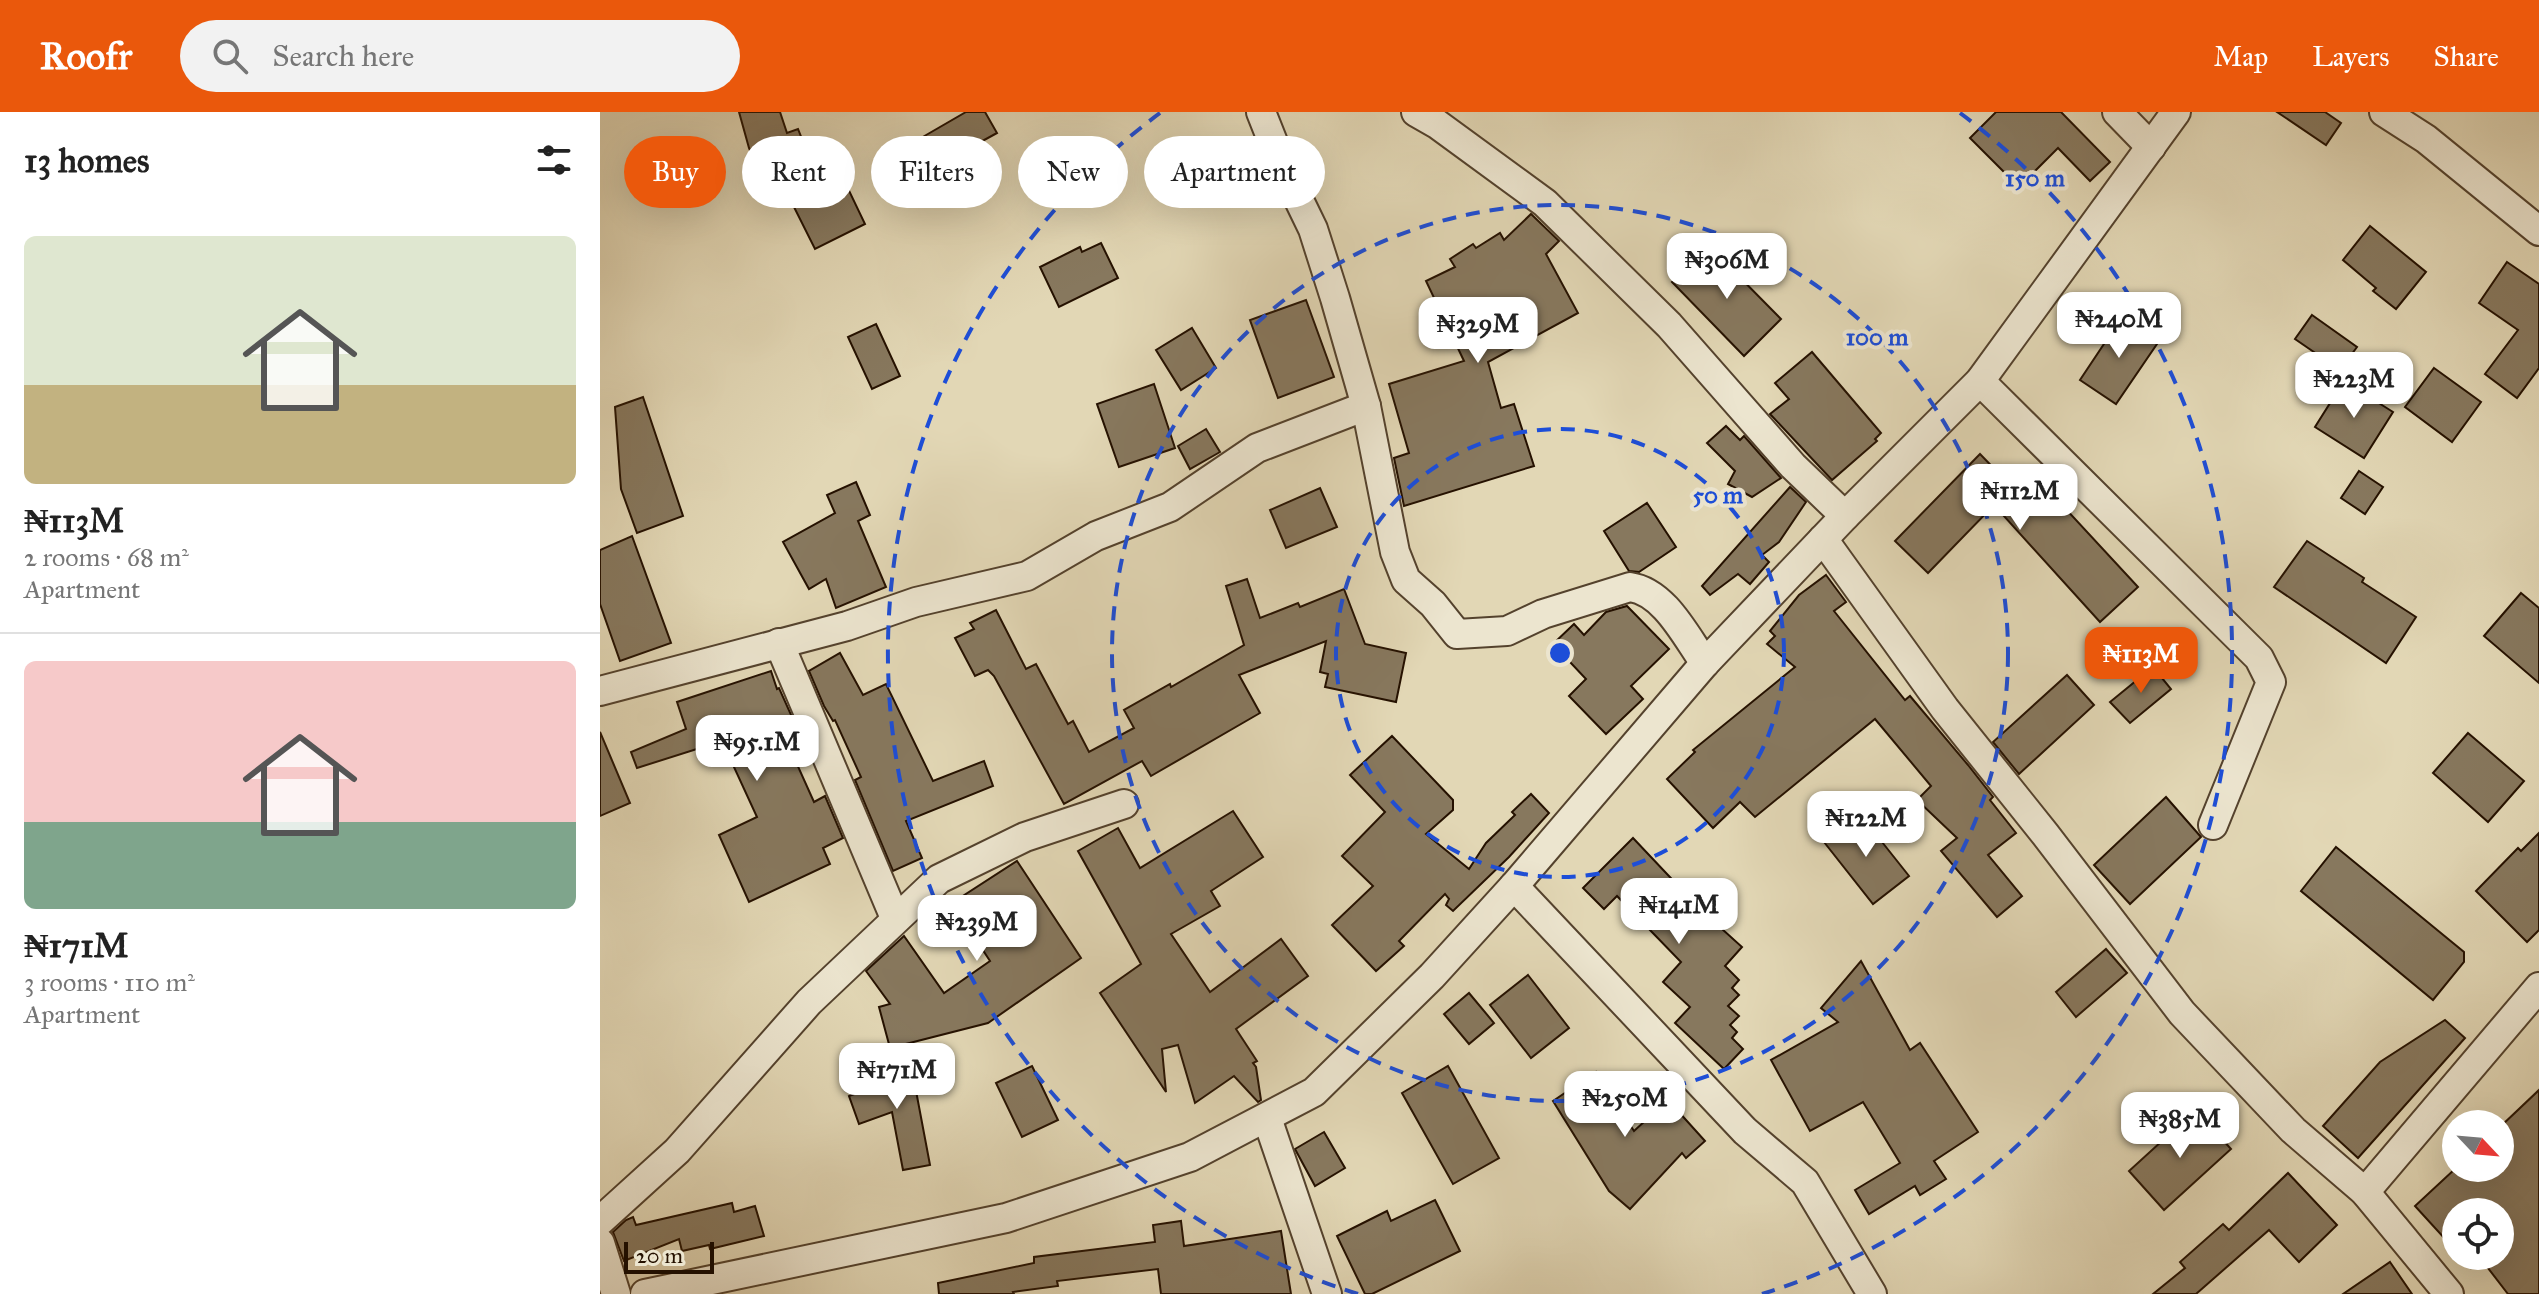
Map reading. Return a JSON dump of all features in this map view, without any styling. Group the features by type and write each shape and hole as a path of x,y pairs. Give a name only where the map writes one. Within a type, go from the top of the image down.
{"street":[{"path":"1261,112 1313,229 1366,406 1395,552 1406,580 1433,604 1457,634 1507,631 1543,614 1630,587 1641,589 1658,599 1705,663"},
{"path":"1416,112 1545,203 1669,325 1793,466 1845,516"},
{"path":"2117,112 2151,147"},
{"path":"645,1294 1006,1218 1190,1157 1314,1092 1432,976 1514,886 1705,663 1980,381 2176,112"},
{"path":"2384,112 2426,139 2539,231"},
{"path":"1980,381 2259,658 2271,682 2213,825"},
{"path":"600,691 847,626 916,602 1027,576 1096,536 1170,507 1257,448 1366,406"},
{"path":"1823,539 1945,709 2182,1013 2293,1130 2365,1192 2449,1294"},
{"path":"779,643 895,918"},
{"path":"600,1221 677,1151 809,1002 939,879 1025,837 1124,804"},
{"path":"1514,886 1745,1131 1805,1182 1872,1294"},
{"path":"2365,1192 2539,987"},
{"path":"1267,1118 1327,1294"},
{"path":"600,1243 616,1294"}],"building":[{"path":"739,112 780,112 787,133 798,129 801,136 746,136"},
{"path":"966,112 985,112 997,133 992,136 924,136"},
{"path":"1996,112 2061,112 2110,162 2090,181 2058,148 2019,187 1970,138"},
{"path":"2277,112 2325,112 2341,123 2326,145"},
{"path":"855,203 865,224 815,249 794,208 855,208"},
{"path":"1531,214 1559,241 1546,254 1578,313 1488,362 1501,408 1514,404 1534,466 1404,506 1394,458 1409,453 1389,384 1464,361 1426,281 1455,267 1450,259 1473,244 1476,248 1500,233 1504,240"},
{"path":"2370,226 2426,272 2396,309 2343,260"},
{"path":"1101,243 1118,278 1059,307 1040,267 1080,247 1082,252"},
{"path":"1709,246 1781,319 1744,356 1672,282"},
{"path":"2507,262 2539,284 2539,368 2517,398 2485,374 2518,330 2479,303"},
{"path":"1306,300 1334,377 1278,398 1250,320"},
{"path":"2312,315 2357,347 2340,370 2295,339"},
{"path":"2122,317 2159,341 2116,404 2080,380"},
{"path":"876,324 900,376 872,389 848,337"},
{"path":"1192,328 1216,368 1181,390 1156,350"},
{"path":"1812,352 1881,433 1875,439 1877,441 1832,480 1770,414 1789,399 1775,383"},
{"path":"2434,368 2481,402 2452,442 2405,407"},
{"path":"2344,381 2393,412 2364,458 2315,427"},
{"path":"1154,384 1175,448 1119,467 1097,404"},
{"path":"643,397 683,516 637,533 621,489 615,407"},
{"path":"1726,426 1740,440 1744,436 1781,478 1752,497 1728,484 1735,471 1707,443"},
{"path":"1206,429 1220,452 1190,469 1178,446"},
{"path":"1980,454 2008,483 2026,466 2138,587 2100,622 1994,505 1928,573 1895,541"},
{"path":"2359,471 2383,487 2365,514 2341,498"},
{"path":"856,482 870,515 858,521 886,587 836,608 826,579 809,589 783,542 835,513 827,495"},
{"path":"1790,487 1806,502 1779,542 1762,555 1769,562 1750,584 1738,574 1710,595 1702,586"},
{"path":"1320,488 1337,527 1286,548 1270,510"},
{"path":"1647,503 1676,547 1639,572 1629,571 1604,531"},
{"path":"632,536 671,643 620,661 600,604 600,550"},
{"path":"2307,541 2416,617 2386,663 2274,587"},
{"path":"1826,575 1846,602 1834,611 1905,700 1910,696 1968,765 2016,833 1988,855 2022,896 1997,917 1941,851 1957,838 1917,800 1931,786 1875,719 1755,817 1740,802 1713,828 1667,779 1695,752 1693,750 1795,667 1767,644 1775,636 1770,631 1799,595"},
{"path":"1247,579 1260,618 1298,603 1300,607 1344,589 1365,644 1406,653 1396,702 1325,687 1328,674 1320,672 1326,641 1239,675 1260,713 1151,776 1142,761 1064,804 994,676 988,670 975,676 955,638 974,629 970,623 996,610 1026,669 1036,664 1068,724 1073,721 1089,752 1134,728 1124,710 1244,645 1226,586"},
{"path":"2521,593 2539,608 2539,683 2484,636"},
{"path":"1627,606 1669,649 1631,686 1643,699 1606,734 1569,696 1586,679 1553,644 1574,624 1584,635 1606,612"},
{"path":"840,653 863,695 886,684 933,781 984,761 993,786 906,821 922,858 893,871 855,780 861,777 809,671"},
{"path":"2153,667 2171,689 2130,723 2110,702"},
{"path":"771,671 792,717 778,722 814,802 825,796 843,838 823,848 830,864 749,902 719,835 757,817 722,741 637,768 631,752 686,729 677,702"},
{"path":"2067,675 2094,705 2019,774 1993,742"},
{"path":"600,732 630,803 600,816"},
{"path":"2468,733 2524,781 2488,822 2433,773"},
{"path":"1392,736 1453,800 1453,810 1426,834 1469,869 1486,843 1515,815 1512,812 1531,794 1549,813 1453,911 1446,905 1449,899 1445,894 1399,941 1404,946 1376,971 1332,925 1373,886 1342,856 1385,812 1350,775"},
{"path":"2166,797 2201,837 2130,904 2094,865"},
{"path":"1233,811 1263,857 1211,891 1220,906 1171,934 1210,992 1281,939 1308,976 1236,1029 1257,1061 1253,1063 1261,1100 1258,1102 1234,1076 1195,1103 1178,1045 1162,1049 1166,1092 1100,993 1141,964 1078,851 1118,828 1140,868"},
{"path":"1859,813 1909,876 1873,904 1824,842"},
{"path":"2539,833 2539,930 2527,942 2476,891 2518,848 2521,851"},
{"path":"1633,838 1701,910 1742,947 1725,966 1739,980 1732,988 1739,995 1728,1006 1739,1016 1730,1025 1737,1032 1732,1038 1743,1049 1724,1069 1675,1023 1690,1007 1663,982 1681,962 1617,896 1604,909 1583,888"},
{"path":"2336,847 2464,952 2464,962 2433,1000 2301,891"},
{"path":"1017,861 1081,958 988,1023 890,1048 879,1007 890,1004 866,971 904,936 944,993 990,961 952,903"},
{"path":"2106,949 2127,973 2076,1017 2056,992"},
{"path":"1861,961 1910,1050 1920,1043 1978,1132 1934,1161 1946,1179 1920,1195 1915,1186 1869,1214 1855,1190 1900,1163 1863,1102 1810,1131 1771,1060 1838,1022 1821,1008"},
{"path":"1528,975 1569,1028 1531,1058 1490,1005"},
{"path":"1469,993 1494,1023 1469,1044 1444,1014"},
{"path":"2445,1020 2465,1038 2358,1158 2323,1126 2380,1062"},
{"path":"910,1059 930,1165 903,1170 892,1112 859,1124 849,1096 886,1082 882,1064"},
{"path":"1032,1066 1058,1120 1022,1137 996,1083"},
{"path":"1448,1066 1499,1158 1453,1184 1402,1093"},
{"path":"1596,1072 1634,1131 1668,1100 1705,1141 1686,1158 1682,1153 1630,1209 1609,1191 1553,1101"},
{"path":"2539,1090 2539,1294 2508,1294 2489,1270 2514,1270 2514,1198 2442,1198 2442,1236 2415,1206 2442,1181 2514,1182 2514,1114"},
{"path":"2196,1110 2231,1149 2164,1210 2129,1171"},
{"path":"1324,1132 1345,1168 1315,1186 1295,1149"},
{"path":"2288,1173 2337,1225 2299,1262 2269,1230 2196,1294 2153,1294 2185,1268 2180,1262 2223,1224 2229,1230"},
{"path":"1435,1200 1460,1251 1372,1294 1365,1294 1337,1236 1387,1211 1391,1221"},
{"path":"732,1203 734,1212 755,1206 764,1236 710,1249 709,1245 682,1251 679,1239 624,1261 613,1232 626,1220 633,1217 636,1225"},
{"path":"1181,1221 1184,1246 1281,1231 1291,1294 1161,1294 1158,1269 1057,1281 1058,1286 1014,1294 939,1294 938,1283 1034,1263 1034,1257 1155,1242 1153,1225"},
{"path":"2390,1262 2412,1294 2343,1294"}]}
